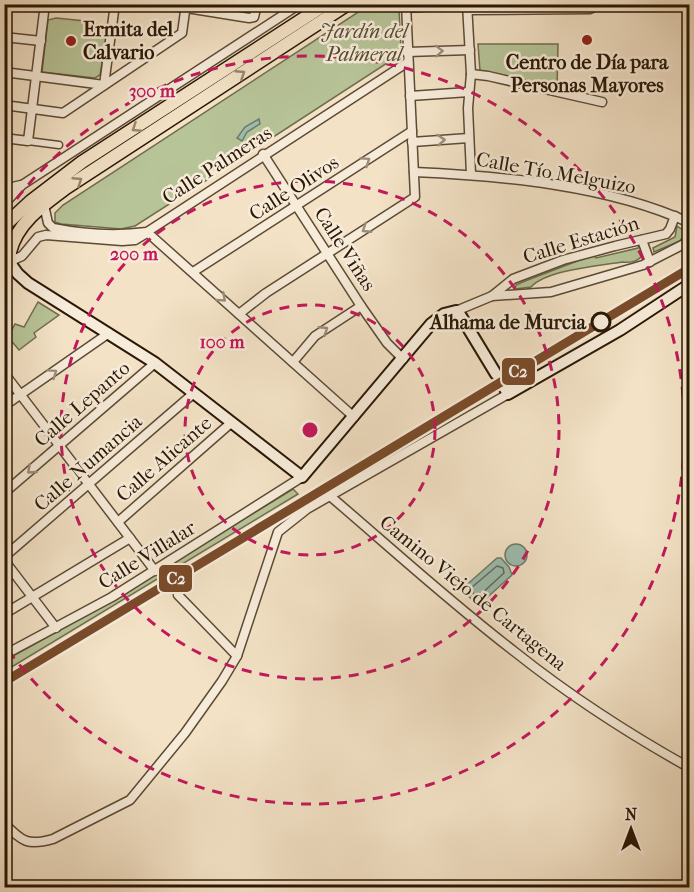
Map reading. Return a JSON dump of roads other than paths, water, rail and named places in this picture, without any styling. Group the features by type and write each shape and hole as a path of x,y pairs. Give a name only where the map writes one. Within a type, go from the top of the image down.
{"main road":[{"path":"4,226 31,201 82,162 326,4"},
{"path":"302,477 154,363 28,283 18,274 8,258 18,231 45,205 73,184 348,4"},
{"path":"4,277 28,283"},
{"path":"506,391 620,330 690,284"},
{"path":"456,311 464,320 496,374"},
{"name":"Calle Estación","path":"302,477 431,324 444,314 456,311"}],"street":[{"path":"28,141 45,4"},
{"path":"104,85 115,4"},
{"path":"162,4 254,17 257,4"},
{"path":"4,204 22,185 300,4"},
{"path":"4,105 63,113 182,33 186,6"},
{"path":"239,314 266,293 415,197 406,6 595,7"},
{"path":"466,6 471,74 469,92 471,174"},
{"path":"4,37 41,41"},
{"path":"407,52 470,50"},
{"name":"Calle Palmeras","path":"147,232 263,154 408,62"},
{"path":"4,72 104,85"},
{"path":"471,74 602,102"},
{"path":"410,96 469,92"},
{"name":"Calle Olivos","path":"193,272 411,131"},
{"path":"4,138 59,145"},
{"path":"412,142 469,138"},
{"name":"Calle Viñas","path":"263,154 361,306 387,343 402,358"},
{"name":"Calle Tío Melguizo","path":"414,172 471,174 570,188 655,207 690,223"},
{"path":"4,189 22,185"},
{"path":"45,205 48,223 53,228 99,233 147,232 354,417"},
{"name":"Calle Estación","path":"456,311 492,296 513,279 563,260 666,234 675,216"},
{"path":"8,258 22,256 38,237 46,235 122,241 141,237 147,232"},
{"name":"Calle Estación","path":"492,296 551,292 650,262 686,243 690,238"},
{"path":"642,240 650,262"},
{"path":"293,362 315,336 361,306"},
{"path":"4,406 109,333"},
{"name":"Calle Lepanto","path":"4,494 154,363"},
{"path":"4,373 154,571"},
{"path":"4,823 20,839 30,843 42,842 53,839 130,800 185,733 237,656 278,532 307,509 506,391"},
{"name":"Calle Numancia","path":"4,558 194,393"},
{"name":"Calle Alicante","path":"118,522 232,422"},
{"name":"Calle Villalar","path":"4,655 56,628 154,571 302,477"},
{"name":"Camino Viejo de Cartagena","path":"330,496 514,652 658,751 690,768"},
{"path":"4,614 130,538"},
{"path":"4,558 56,628"},
{"path":"178,594 237,656"}],"water":[{"path":"259,119 260,124 247,132 242,141 237,138 245,127"},
{"path":"512,544 520,544 527,551 527,559 520,566 512,566 505,559 505,551"},
{"path":"497,558 501,558 509,567 512,575 479,605 476,604 462,589"}],"place":[{"name":"Centro de Día para Personas Mayores","path":"587,40"},
{"name":"Ermita del Calvario","path":"71,41"},
{"name":"Alhama de Murcia","path":"601,322"}],"park label":[{"name":"Jardín del Palmeral","path":"364,42"}]}
